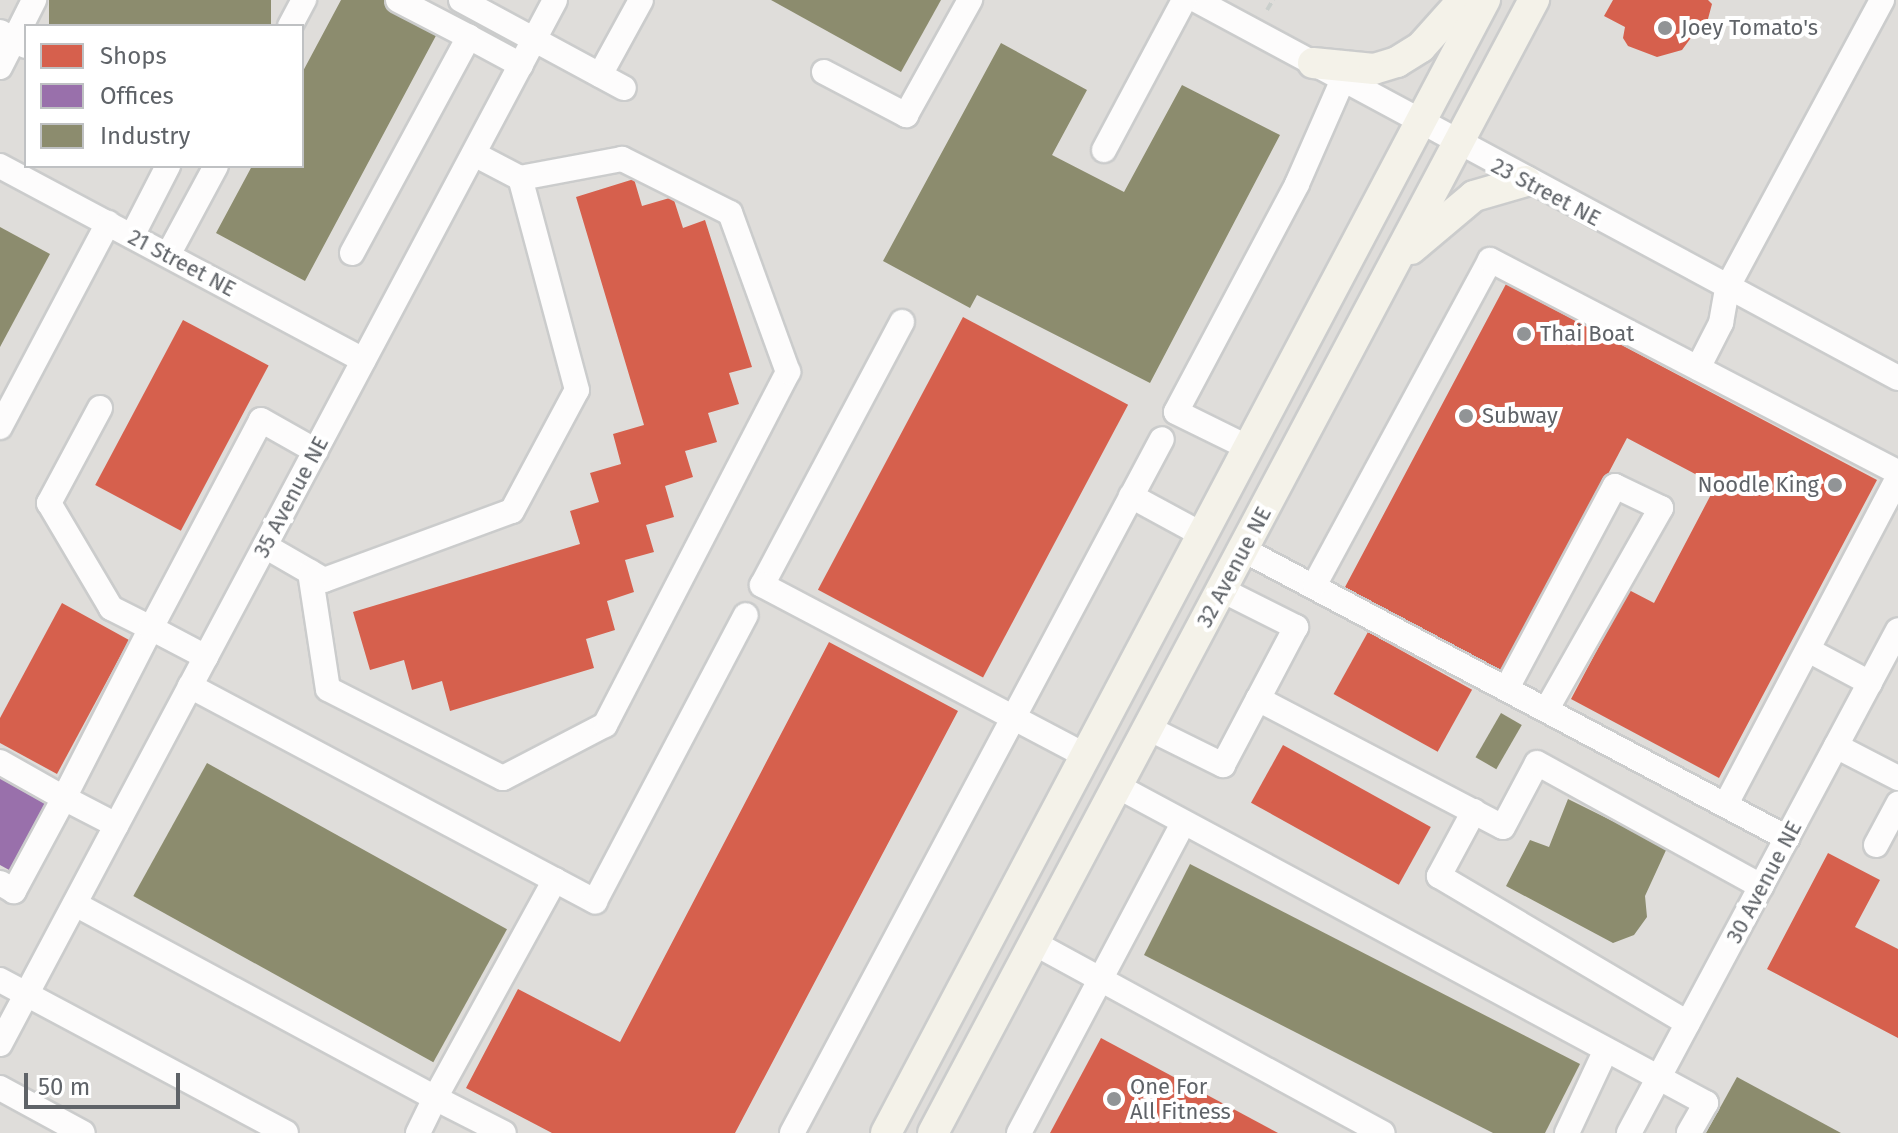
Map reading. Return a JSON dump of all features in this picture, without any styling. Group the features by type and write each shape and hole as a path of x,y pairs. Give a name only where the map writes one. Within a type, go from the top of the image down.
{"main road":[{"path":"1313,63 1374,69 1397,62 1421,47 1463,0"},
{"name":"32 Avenue NE","path":"886,1133 1485,0"},
{"name":"32 Avenue NE","path":"933,1133 1534,0"},
{"path":"1392,267 1456,208 1474,196 1526,181"}],"street":[{"path":"0,67 34,0"},
{"path":"291,24 304,0"},
{"path":"398,0 521,65"},
{"path":"461,0 487,6 534,39 624,88"},
{"name":"35 Avenue NE","path":"0,1044 555,0"},
{"path":"600,75 641,0"},
{"path":"824,72 906,115 970,0"},
{"path":"1104,150 1184,0"},
{"name":"23 Street NE","path":"1196,0 1457,144 1898,378"},
{"path":"1698,368 1721,323 1727,288 1882,0"},
{"path":"1890,0 1898,4"},
{"path":"352,253 469,37"},
{"path":"1247,447 1176,412 1297,184 1343,79"},
{"path":"310,572 328,689 503,778 605,725 788,372 730,213 622,159 520,178 474,154"},
{"name":"21 Street NE","path":"0,166 364,360"},
{"path":"132,236 167,168"},
{"path":"168,255 215,168"},
{"path":"265,546 324,580 512,511 577,390 520,178"},
{"path":"0,427 108,223"},
{"path":"1315,584 1490,260 1898,472"},
{"path":"902,322 762,585 1085,755"},
{"path":"100,408 49,503 111,608 206,657"},
{"path":"0,883 14,891 261,420 316,451"},
{"path":"792,1133 1162,439"},
{"path":"1726,804 1810,651 1898,478"},
{"path":"1507,688 1615,486 1661,508 1547,709"},
{"path":"1131,496 1201,534"},
{"path":"1244,550 1315,584 1787,838"},
{"path":"1148,728 1223,765 1296,627 1222,590"},
{"path":"190,686 595,901 746,615"},
{"name":"30 Avenue NE","path":"1629,1133 1870,683 1895,644"},
{"path":"1810,651 1870,683"},
{"path":"1258,699 1503,827 1537,763 1761,886"},
{"path":"1836,746 1898,778"},
{"path":"0,762 116,825"},
{"path":"1117,786 1605,1052 1706,1103 1689,1133"},
{"path":"1876,845 1898,804"},
{"path":"1474,811 1439,876 1688,1023"},
{"path":"1019,1133 1183,823"},
{"path":"418,1133 555,880"},
{"path":"75,904 504,1133"},
{"path":"1034,943 1383,1133"},
{"path":"0,980 286,1133"},
{"path":"1567,1133 1605,1052"},
{"path":"0,1088 83,1133"}],"path":[{"path":"1267,10 1273,0"}],"shaded area":[{"path":"0,0 1898,0 1898,1133 0,1133"}],"building: Shops":[{"name":"Joey Tomato's","path":"1613,0 1708,0 1712,4 1705,30 1693,35 1682,50 1657,57 1628,46 1623,38 1625,27 1604,16"},
{"path":"634,179 642,206 673,197 683,228 705,220 752,367 729,373 739,404 708,413 717,442 685,451 693,477 665,486 674,517 646,525 654,552 625,560 634,592 607,601 615,630 586,639 594,668 450,711 442,681 412,690 404,660 370,670 353,612 580,544 570,511 599,502 590,473 621,464 613,434 644,425 576,197"},
{"path":"1506,284 1877,480 1719,778 1571,699 1629,590 1654,603 1716,485 1627,438 1503,673 1344,589"},
{"path":"963,317 1128,405 983,678 818,590"},
{"path":"183,320 269,366 181,531 95,485"},
{"path":"62,603 129,640 57,774 0,743 0,718"},
{"path":"1368,632 1472,690 1438,752 1334,694"},
{"path":"829,642 958,711 735,1133 552,1133 466,1088 518,989 620,1042"},
{"path":"1283,745 1431,827 1399,885 1251,803"},
{"path":"1828,853 1880,880 1855,927 1898,949 1898,1038 1767,969"},
{"path":"1101,1038 1278,1133 1050,1133"}],"building: Offices":[{"path":"0,775 49,801 11,871 0,865"}],"building: Industry":[{"path":"49,0 271,0 271,24 49,24"},
{"path":"341,0 384,0 439,30 305,281 216,233 251,168 304,168 304,69"},
{"path":"771,0 941,0 901,72"},
{"path":"1001,43 1087,90 1052,155 1124,192 1182,85 1280,135 1150,383 977,295 970,308 883,261"},
{"path":"0,227 50,254 0,347"},
{"path":"1501,713 1522,725 1496,769 1476,757"},
{"path":"207,763 507,929 433,1062 133,896"},
{"path":"1568,799 1667,848 1645,896 1647,917 1634,935 1613,943 1506,886 1530,840 1549,847"},
{"path":"1190,864 1580,1064 1545,1133 1493,1133 1144,955"},
{"path":"1737,1077 1841,1133 1706,1133"}],"place":[{"name":"Joey Tomato's","path":"1665,28"},
{"name":"Thai Boat","path":"1524,334"},
{"name":"Subway","path":"1466,416"},
{"name":"Noodle King","path":"1835,485"},
{"name":"One For All Fitness","path":"1114,1099"}]}
